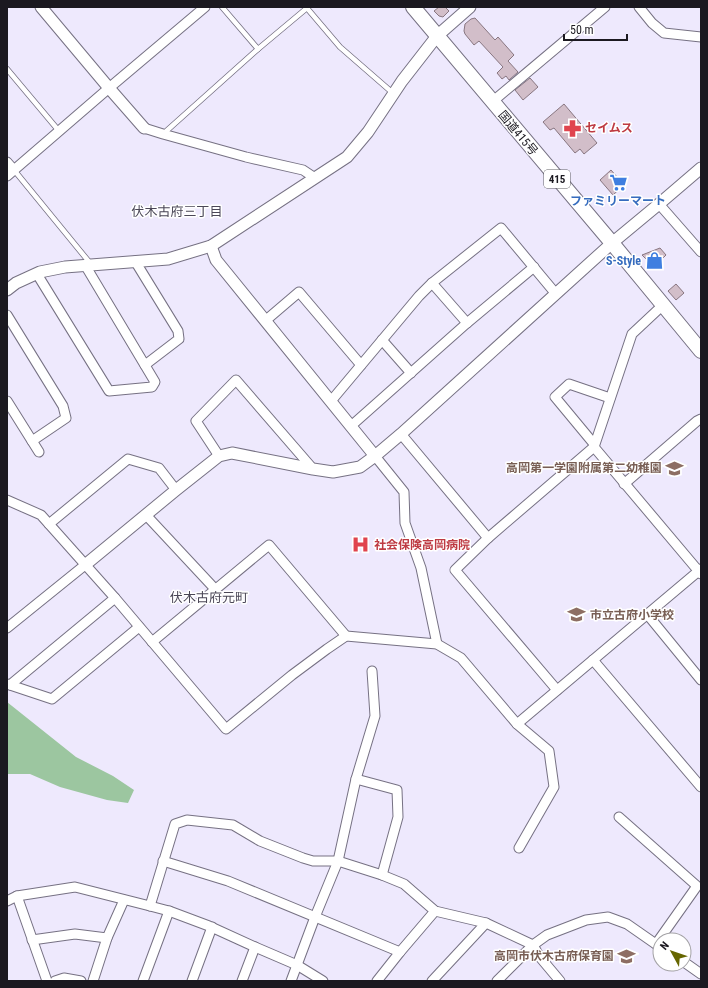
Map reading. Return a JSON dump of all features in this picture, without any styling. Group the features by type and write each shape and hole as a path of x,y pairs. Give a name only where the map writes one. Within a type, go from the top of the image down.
{"highway":[{"name":"国道415号","path":"413,7 701,351"}],"street":[{"path":"41,7 144,128 246,157 303,170 315,178"},
{"path":"7,162 10,173 205,7"},
{"path":"7,290 16,283 40,272 65,267 168,259 211,246 347,157 368,132 402,81 437,36 470,7"},
{"path":"492,102 605,7"},
{"path":"639,7 652,23 664,33 701,36"},
{"path":"7,628 219,456 232,453 313,470 333,472 360,467 401,434 612,243 701,168"},
{"path":"659,204 701,252"},
{"path":"331,401 419,296 432,283 501,228 556,294"},
{"path":"211,246 216,260 404,492 405,523 421,568 436,644"},
{"path":"135,261 178,331 180,339 145,365"},
{"path":"37,274 109,391 152,387 156,382 88,265"},
{"path":"351,426 467,323 534,267"},
{"path":"432,283 467,323"},
{"path":"265,321 299,292 361,365"},
{"path":"557,690 455,570 488,538 594,446 632,334 663,305"},
{"path":"7,315 64,406 66,418 32,441"},
{"path":"382,340 411,373"},
{"path":"219,456 196,421 236,380 313,470"},
{"path":"517,724 700,571 624,484 555,398 569,384 610,398"},
{"path":"7,401 39,452"},
{"path":"624,484 697,420 701,419"},
{"path":"401,434 488,538"},
{"path":"49,524 128,459 159,468 176,490"},
{"path":"7,500 42,515 115,598 226,729 292,675 346,636 436,644 461,658 517,724 549,751 554,787 519,848"},
{"path":"146,515 215,589"},
{"path":"152,642 269,545 346,636"},
{"path":"8,684 115,598"},
{"path":"647,614 701,680"},
{"path":"8,684 52,699 139,627"},
{"path":"593,660 701,788"},
{"path":"291,981 338,861 356,779 375,716 372,671"},
{"path":"356,779 397,790 398,817 382,875"},
{"path":"619,817 697,886 667,932"},
{"path":"150,906 175,824 187,820 233,825 260,841 303,858 313,861 338,861 382,875 404,884 435,911 486,923 533,945 539,956 560,981"},
{"path":"163,861 228,881 400,952"},
{"path":"7,900 17,896 76,887 169,911 212,927 297,965 323,981"},
{"path":"17,896 47,981"},
{"path":"92,981 107,938 124,900"},
{"path":"143,981 169,911"},
{"path":"377,981 435,911"},
{"path":"497,981 533,945 547,935 586,920 608,917 627,924 652,942"},
{"path":"432,981 486,923"},
{"path":"192,981 212,927"},
{"path":"32,940 75,934 107,938"},
{"path":"242,981 254,947"},
{"path":"692,968 701,974"},
{"path":"54,981 64,978 81,981"}],"lane":[{"path":"222,7 258,49"},
{"path":"162,134 306,8 340,47 394,94"},
{"path":"7,68 59,131"},
{"path":"10,173 88,265"}],"green space":[{"path":"7,702 76,757 113,776 134,790 128,803 107,800 60,787 30,774 7,774"}],"building":[{"path":"439,7 445,7 449,11 443,17 439,16 434,11"},
{"path":"475,18 495,40 498,37 514,55 508,61 518,72 509,80 506,76 502,79 497,73 503,67 479,41 474,45 465,34 465,24 471,19"},
{"path":"530,78 538,87 523,100 515,90"},
{"path":"564,104 597,143 584,154 580,149 575,153 554,128 550,130 543,122"},
{"path":"611,170 624,185 613,195 600,180"},
{"name":"S-Style","path":"660,248 666,255 654,267 642,255"},
{"path":"676,284 684,293 676,300 668,291"}],"place":[{"name":"セイムス","path":"572,128"},
{"name":"ファミリーマート","path":"618,182"},
{"name":"S-Style","path":"654,261"},
{"name":"高岡第一学園附属第二幼稚園","path":"675,468"},
{"name":"社会保険高岡病院","path":"361,545"},
{"name":"市立古府小学校","path":"577,615"},
{"name":"高岡市伏木古府保育園","path":"627,956"}],"district":[{"name":"伏木古府三丁目","path":"177,211"},
{"name":"伏木古府元町","path":"209,597"}]}
